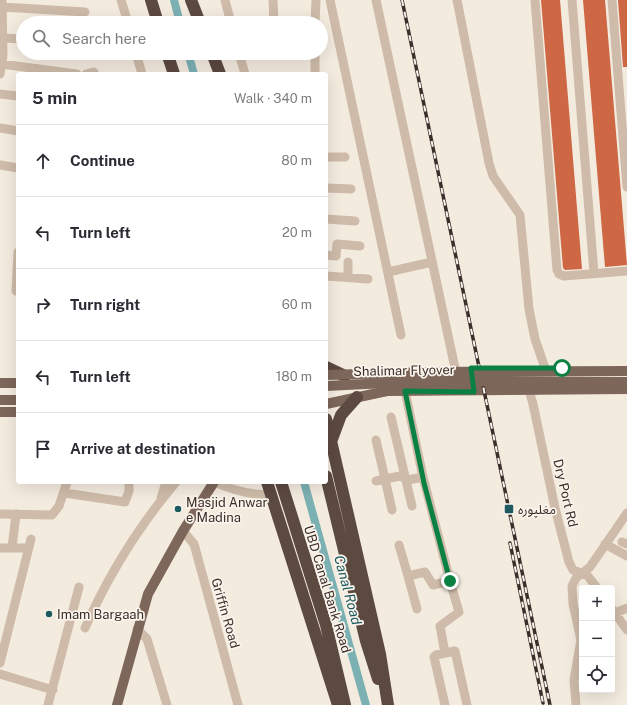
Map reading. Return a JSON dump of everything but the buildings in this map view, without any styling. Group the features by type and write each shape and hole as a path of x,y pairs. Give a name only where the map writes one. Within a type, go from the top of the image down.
{"highway":[{"path":"151,0 155,16"},
{"path":"191,0 197,16"},
{"path":"164,60 166,72"},
{"path":"170,60 173,72"},
{"path":"207,60 210,72"},
{"path":"215,60 219,72"},
{"path":"328,371 345,376"},
{"path":"331,443 341,415 357,397"},
{"path":"328,429 380,654 387,705"},
{"path":"268,484 338,705"},
{"name":"UBD Canal Bank Road","path":"282,484 326,625 345,705"},
{"path":"328,484 366,641 387,705"}],"main road":[{"path":"345,376 455,368 627,367"},
{"path":"471,368 474,392"},
{"name":"Shalimar Flyover","path":"328,370 431,372 627,371"},
{"name":"Shalimar Flyover","path":"328,386 426,382 627,382"},
{"path":"0,383 16,383"},
{"path":"328,404 387,391 474,392 627,389"},
{"path":"0,390 16,390"},
{"path":"0,400 16,400"},
{"path":"0,412 16,412"},
{"path":"117,705 148,594 183,531 213,484"}],"street":[{"path":"121,0 126,16"},
{"path":"225,0 229,16"},
{"path":"273,0 274,16"},
{"path":"315,16 316,0"},
{"path":"330,0 401,335"},
{"path":"376,0 455,368"},
{"path":"457,0 489,163 493,176 520,215 529,309 535,339 545,368"},
{"path":"535,0 557,270 559,274 564,276 627,271"},
{"path":"572,0 594,273"},
{"path":"612,0 627,187"},
{"path":"0,74 2,3 85,12"},
{"path":"2,38 16,39"},
{"path":"138,60 141,72"},
{"path":"241,60 244,72"},
{"path":"314,72 315,60"},
{"path":"1,64 62,72"},
{"path":"0,94 16,96"},
{"path":"0,128 16,131"},
{"path":"328,157 345,156"},
{"path":"0,165 16,168"},
{"path":"328,188 351,189"},
{"path":"328,219 355,221"},
{"path":"328,255 336,256 337,244 360,246"},
{"path":"348,262 348,277"},
{"path":"388,272 432,262"},
{"path":"328,276 368,279"},
{"name":"Dry Port Rd","path":"529,390 555,508 569,562 573,570 588,576 595,585"},
{"path":"405,391 423,477 459,612 440,626 445,653"},
{"path":"391,417 412,506"},
{"path":"376,440 381,480 392,510"},
{"path":"381,480 400,476 406,480 423,477"},
{"path":"0,514 52,515 59,506 65,493 67,484"},
{"path":"65,493 125,502 129,491 129,484"},
{"path":"160,500 165,484"},
{"path":"84,628 96,603 131,543 160,500 174,484"},
{"path":"220,484 244,492 271,495"},
{"path":"576,705 574,680 582,640 573,604 572,586 574,580 590,567 627,513"},
{"path":"12,548 16,514"},
{"name":"Griffin Road","path":"183,531 194,544 238,705"},
{"path":"0,548 12,548 30,544 0,663"},
{"path":"605,544 627,556"},
{"path":"399,545 417,609"},
{"path":"408,576 425,572 433,586 450,581"},
{"path":"48,705 79,587"},
{"path":"615,611 627,608"},
{"path":"615,612 627,630"},
{"path":"137,630 148,639 167,705"},
{"path":"445,705 434,657 436,655 456,651 467,705"},
{"path":"0,674 53,690"}],"waterway":[{"name":"Canal Road","path":"174,0 178,16"},
{"name":"Canal Road","path":"190,60 193,72"},
{"name":"Canal Road","path":"305,484 366,705"}],"railway":[{"path":"402,0 550,705"},
{"path":"510,543 543,703"}],"place":[{"name":"Masjid Anwar e Madina","path":"178,509"},
{"name":"مغلپورہ","path":"509,509"},
{"name":"Imam Bargaah","path":"49,614"}],"route":[{"path":"450,581 424,483 405,391 474,392 471,368 562,368"}]}
